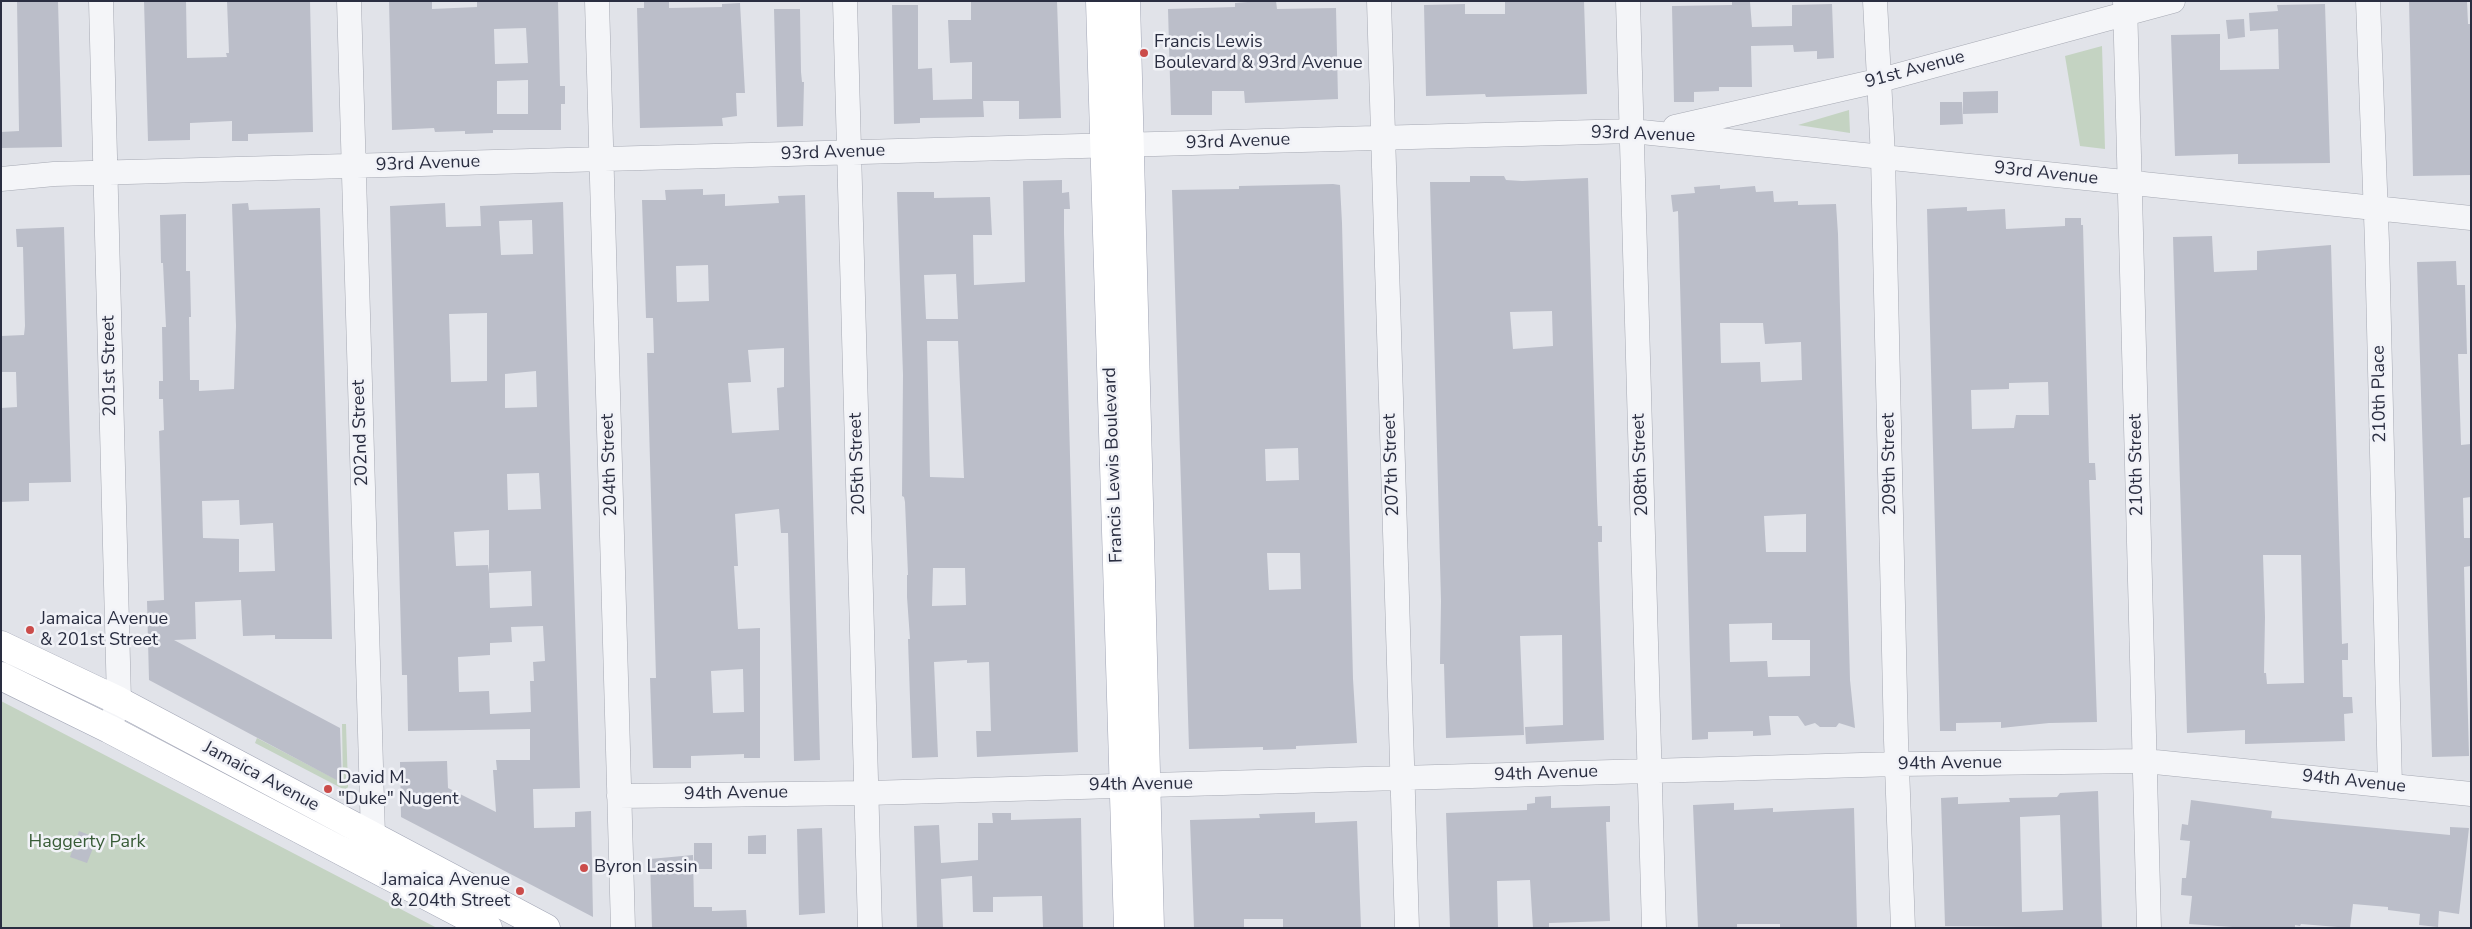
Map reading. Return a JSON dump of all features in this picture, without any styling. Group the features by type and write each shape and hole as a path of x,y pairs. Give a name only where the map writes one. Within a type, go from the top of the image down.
{"main road":[{"name":"Francis Lewis Boulevard","path":"1100,1 1104,146 1136,785 1150,928"},
{"name":"Francis Lewis Boulevard","path":"1126,1 1130,145 1136,785 1128,928"},
{"name":"Jamaica Avenue","path":"1,646 119,702 546,928"},
{"name":"Jamaica Avenue","path":"1,676 109,729 488,928"}],"street":[{"name":"201st Street","path":"101,1 119,702 109,729"},
{"name":"202nd Street","path":"349,1 372,836 361,862"},
{"name":"204th Street","path":"597,1 623,928"},
{"name":"205th Street","path":"845,1 868,793 870,928"},
{"name":"207th Street","path":"1379,1 1407,928"},
{"name":"208th Street","path":"1628,1 1654,928"},
{"name":"209th Street","path":"1875,1 1877,81 1883,156 1897,764 1904,928"},
{"name":"91st Avenue","path":"1656,132 1877,81 2125,8 2173,1"},
{"name":"210th Place","path":"2368,1 2376,206 2390,786"},
{"name":"210th Street","path":"2125,8 2149,928"},
{"name":"93rd Avenue","path":"1,179 54,174 1632,131 2130,183 2376,206 2471,218"},
{"name":"94th Avenue","path":"619,796 868,793 1897,764 2145,761 2471,794"}],"green space":[{"path":"2102,46 2105,149 2080,146 2065,56"},
{"path":"1849,110 1850,133 1798,125"},
{"name":"Haggerty Park","path":"1,701 437,928 1,928"},
{"path":"342,724 346,724 348,787 345,790 255,743 257,738 343,783"}],"building":[{"path":"17,1 58,1 62,147 1,148 1,132 19,131"},
{"path":"144,1 186,1 187,58 227,57 226,53 229,53 227,1 310,1 313,132 248,134 248,141 232,141 232,121 190,123 190,140 148,141"},
{"path":"389,1 432,1 432,9 477,7 477,1 558,1 560,86 565,86 565,104 561,104 561,130 493,130 493,133 465,134 465,131 435,132 434,128 392,130","holes":["526,28 528,63 495,64 494,29","528,80 528,114 497,114 497,81"]},
{"path":"644,1 669,1 669,8 722,7 722,4 740,3 745,93 736,93 737,116 722,118 723,126 640,128 637,8 644,8"},
{"path":"971,1 1057,1 1061,118 1019,119 1019,101 983,101 984,117 920,118 920,123 894,124 892,5 918,5 918,69 932,68 933,100 972,99 972,62 950,63 948,20 971,20"},
{"path":"1276,1 1277,9 1336,8 1338,99 1245,103 1244,91 1212,91 1212,115 1171,115 1168,9 1235,7 1235,3"},
{"path":"1505,1 1584,1 1587,94 1486,97 1485,94 1426,96 1424,5 1465,4 1465,14 1505,14"},
{"path":"2409,1 2467,1 2468,24 2471,24 2471,175 2413,176"},
{"path":"1732,2 1750,2 1752,27 1792,26 1792,5 1832,4 1834,58 1817,59 1817,51 1794,52 1793,45 1751,46 1752,87 1719,87 1719,91 1694,92 1694,102 1674,102 1672,6 1732,5"},
{"path":"2325,4 2330,163 2238,164 2238,154 2175,156 2171,35 2220,34 2220,70 2279,69 2278,29 2250,31 2249,13 2278,11 2277,5"},
{"path":"774,9 800,9 801,72 802,82 804,82 803,126 777,127"},
{"path":"2244,19 2245,37 2228,39 2226,20"},
{"path":"1998,91 1998,113 1963,114 1963,92"},
{"path":"1940,102 1962,102 1963,124 1940,125"},
{"path":"1470,176 1504,176 1506,180 1522,181 1588,178 1598,526 1602,526 1602,542 1598,542 1604,740 1526,744 1525,727 1563,725 1562,635 1520,636 1524,735 1446,738 1444,664 1440,664 1441,601 1430,182 1470,182","holes":["1552,311 1553,346 1513,349 1510,312"]},
{"path":"1062,180 1062,193 1069,192 1070,209 1064,209 1064,233 1078,752 977,757 976,731 991,731 989,662 967,663 967,660 934,662 938,757 912,758 908,575 905,502 902,496 903,375 897,192 934,192 934,198 990,197 992,235 973,235 974,285 1025,282 1023,181","holes":["956,274 958,319 926,319 924,275","927,341 958,341 964,478 930,477","933,568 965,568 966,605 932,606"]},
{"path":"1340,185 1353,679 1357,743 1296,746 1296,749 1263,750 1263,747 1189,749 1172,190 1239,189 1239,186","holes":["1298,448 1299,480 1266,481 1265,449","1267,553 1300,553 1301,589 1269,590"]},
{"path":"1720,185 1720,189 1755,186 1756,192 1773,191 1774,202 1798,201 1798,205 1836,204 1850,680 1855,728 1839,723 1836,727 1820,727 1815,723 1805,726 1798,716 1769,716 1771,735 1753,736 1753,731 1708,732 1708,739 1692,740 1678,211 1673,212 1671,195 1695,193 1694,187","holes":["1720,323 1763,323 1765,344 1801,342 1802,380 1761,382 1760,362 1721,363","1806,514 1806,552 1766,552 1764,516","1772,623 1772,640 1810,640 1810,676 1768,677 1767,661 1730,662 1729,624"]},
{"path":"703,189 703,195 725,194 725,206 779,203 778,196 805,195 820,760 794,761 788,533 781,533 779,509 735,514 738,566 734,566 738,629 760,628 760,758 744,758 744,754 691,756 691,768 653,768 650,678 656,678 647,353 654,353 653,318 646,318 642,200 666,200 665,190","holes":["708,265 709,301 677,302 676,266","784,348 784,387 777,388 779,430 732,433 728,383 751,382 748,350","743,669 744,712 713,713 711,671"]},
{"path":"563,202 580,788 533,789 534,828 575,827 575,812 591,811 593,917 401,817 400,762 447,761 448,788 496,812 493,770 497,770 496,760 530,760 530,729 408,731 407,675 402,675 390,206 445,203 446,227 481,226 480,206","holes":["532,220 533,254 501,255 499,221","487,313 487,381 451,382 449,314","536,371 537,407 505,408 505,374","539,473 541,509 508,510 507,474","489,530 489,572 488,565 456,566 454,532","531,571 532,606 490,608 489,573","543,626 545,661 533,662 534,681 530,681 531,712 490,714 489,691 459,692 458,657 490,655 490,643 512,642 511,627"]},
{"path":"248,203 249,210 320,208 332,639 275,639 275,635 243,636 241,600 195,602 196,639 174,640 340,728 342,783 149,680 147,601 164,600 159,431 164,430 163,399 159,399 159,381 163,381 162,327 166,327 163,263 161,263 160,215 186,214 186,271 190,271 190,380 199,380 199,391 234,389 236,326 232,204","holes":["239,500 240,525 273,523 275,571 239,572 239,539 203,538 202,501"]},
{"path":"1967,207 1967,211 2005,209 2006,229 2065,226 2065,218 2081,218 2081,225 2083,225 2089,463 2095,463 2096,480 2089,480 2097,722 2049,723 2001,728 2001,722 1956,723 1956,731 1940,731 1927,209","holes":["2048,382 2049,415 2016,415 2014,428 1972,429 1971,390 2009,389 2009,383"]},
{"path":"64,227 71,482 29,483 29,501 1,502 1,408 17,407 16,372 1,372 1,336 24,335 25,326 23,247 17,247 16,229"},
{"path":"2212,236 2214,272 2257,270 2257,251 2331,245 2342,644 2348,643 2348,660 2342,660 2343,697 2352,697 2353,713 2344,714 2345,741 2245,744 2245,730 2187,733 2173,237","holes":["2263,555 2301,555 2304,683 2267,684 2266,673 2264,673"]},
{"path":"2456,261 2457,285 2465,285 2467,354 2458,354 2461,445 2471,444 2471,497 2463,498 2464,538 2471,538 2471,566 2464,567 2469,756 2432,757 2417,262"},
{"path":"2098,791 2102,928 1945,926 1941,798 1958,797 1958,804 2010,802 2009,798 2057,797 2060,793","holes":["2060,815 2063,910 2022,912 2020,817"]},
{"path":"1551,796 1551,808 1610,806 1610,822 1606,822 1610,921 1549,923 1549,928 1533,928 1530,880 1497,881 1498,928 1450,928 1446,813 1527,810 1527,804 1535,803 1535,797"},
{"path":"2191,800 2272,811 2271,818 2450,835 2450,827 2469,828 2459,914 2439,911 2438,927 2419,925 2420,914 2388,910 2388,907 2353,904 2350,928 2301,924 2300,926 2295,925 2295,928 2247,928 2189,924 2192,896 2181,895 2182,878 2186,878 2190,841 2180,840 2182,824 2188,825"},
{"path":"1734,803 1734,810 1773,808 1773,812 1854,808 1857,928 1780,927 1780,924 1737,924 1737,928 1698,928 1693,805"},
{"path":"1315,812 1315,823 1357,821 1361,928 1283,928 1283,919 1244,919 1244,928 1194,928 1190,820 1260,818 1259,814"},
{"path":"992,813 1011,813 1011,820 1081,818 1083,928 1043,928 1042,896 993,897 993,912 973,912 972,876 941,879 943,928 917,928 914,826 939,825 941,863 978,860 978,823 993,823"},
{"path":"822,828 825,913 799,915 797,829"},
{"path":"79,831 97,838 87,863 70,857"},
{"path":"766,835 766,854 748,854 748,836"},
{"path":"694,843 712,843 712,869 694,869"},
{"path":"693,855 694,907 712,907 712,911 746,910 747,928 652,928 650,859"}],"place":[{"name":"Francis Lewis Boulevard & 93rd Avenue","path":"1144,53"},
{"name":"Jamaica Avenue & 201st Street","path":"30,630"},
{"name":"David M. \"Duke\" Nugent","path":"328,789"},
{"name":"Byron Lassin","path":"584,868"},
{"name":"Jamaica Avenue & 204th Street","path":"520,891"}]}
